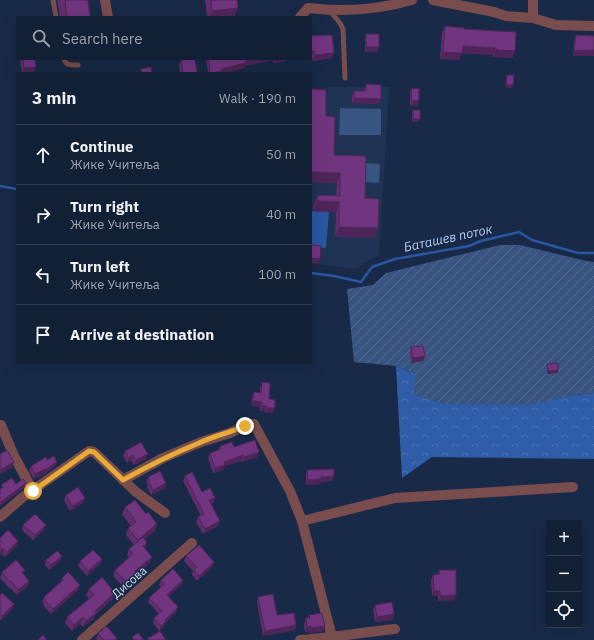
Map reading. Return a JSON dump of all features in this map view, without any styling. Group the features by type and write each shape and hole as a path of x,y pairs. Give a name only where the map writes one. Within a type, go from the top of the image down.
{"street":[{"path":"105,0 108,16"},
{"path":"301,16 307,4 329,10 366,9 393,6 412,0"},
{"path":"433,0 494,12 506,16 533,18 556,25 594,26"},
{"path":"533,0 533,18"},
{"path":"123,480 163,458 201,442 254,424 290,491 302,521 332,637"},
{"path":"1,425 14,456 33,491"},
{"path":"0,517 33,491 89,451 94,452 136,492 165,512"},
{"path":"302,521 394,498 573,487"},
{"name":"Дисова","path":"82,640 192,543"},
{"path":"300,640 395,629"}],"lane":[{"path":"53,0 56,16"},
{"path":"329,10 343,29 345,78"},
{"path":"65,60 69,65 78,65"}],"shaded area":[{"path":"330,87 389,87 379,255 355,269 312,263 312,91"},
{"path":"340,108 381,109 381,135 339,135"},
{"path":"364,163 380,164 379,183 363,182"},
{"path":"312,211 329,212 326,248 312,247"},
{"path":"500,245 520,245 594,262 594,393 573,395 529,405 443,404 414,395 415,374 396,366 354,362 347,289 373,285 386,273"}],"green space":[{"path":"396,366 415,374 573,395 594,393 594,459 432,457 402,478"}],"building":[{"path":"65,0 88,0 90,16 67,16"},
{"path":"211,0 237,0 238,8 212,11"},
{"path":"445,26 464,29 516,32 515,51 463,46 462,53 443,52"},
{"path":"366,34 379,34 379,47 366,47"},
{"path":"332,35 334,53 315,55 314,51 312,51 312,36"},
{"path":"576,35 594,36 594,50 574,51"},
{"path":"23,60 35,60 36,67 24,68"},
{"path":"181,60 195,60 197,72 183,72"},
{"path":"209,60 250,60 246,61 246,63 221,69 222,71 210,72"},
{"path":"151,67 152,72 142,72 141,69"},
{"path":"507,75 514,75 513,85 506,85"},
{"path":"366,84 381,85 381,99 354,98 354,91 366,91"},
{"path":"419,88 419,100 412,101 411,89"},
{"path":"312,89 326,90 326,116 335,117 334,155 366,156 365,198 379,199 378,228 339,227 339,202 317,201 318,195 340,196 340,173 312,172"},
{"path":"413,110 420,110 420,119 413,119"},
{"path":"312,245 321,246 320,259 312,258"},
{"path":"423,346 425,356 413,358 411,347"},
{"path":"558,363 558,370 548,371 547,364"},
{"path":"262,382 270,383 269,399 275,400 275,408 267,408 267,406 262,406 262,402 253,401 254,392 261,393"},
{"path":"255,440 259,452 244,457 243,455 224,462 225,465 215,468 210,453 221,449 220,446 232,442 234,447"},
{"path":"141,442 148,454 136,460 133,455 129,458 125,451"},
{"path":"7,450 14,462 0,470 0,454"},
{"path":"54,456 57,462 35,474 31,466 46,457 47,460"},
{"path":"334,469 334,476 308,480 307,470"},
{"path":"160,471 166,483 153,490 148,477"},
{"path":"192,472 202,492 210,488 215,498 209,500 220,521 205,529 198,517 204,514 185,476"},
{"path":"12,478 16,484 23,479 26,483 1,502 2,504 0,505 0,489 3,487 1,485"},
{"path":"78,487 85,498 72,506 66,495"},
{"path":"135,500 146,514 148,512 157,524 138,540 128,528 136,522 125,507"},
{"path":"35,514 46,525 35,535 23,525"},
{"path":"8,530 18,541 7,552 3,548 0,552 0,538"},
{"path":"143,537 147,543 143,546 152,557 135,571 136,573 126,582 115,570 133,554 129,549"},
{"path":"199,545 214,562 199,576 194,570 197,567 186,556"},
{"path":"93,550 102,559 88,571 80,561"},
{"path":"57,551 62,556 51,565 46,560"},
{"path":"16,560 25,570 22,572 29,581 18,590 2,572"},
{"path":"173,569 183,580 167,595 178,607 161,626 154,618 162,611 149,598 164,584 161,580"},
{"path":"439,570 456,570 456,595 440,596 440,591 434,591 433,575 440,574"},
{"path":"68,572 80,585 53,609 44,597 63,580 62,578"},
{"path":"102,577 115,593 86,621 83,617 74,625 67,617 94,595 89,589"},
{"path":"2,593 14,604 2,616 0,614 0,595"},
{"path":"273,594 277,615 294,613 296,625 265,631 258,597"},
{"path":"392,602 394,614 377,617 375,605"},
{"path":"322,613 325,626 311,628 311,626 307,627 306,618 310,618 309,615"},
{"path":"106,626 117,638 114,640 104,640 98,634"},
{"path":"160,631 166,640 147,639"},
{"path":"138,633 144,640 134,640 132,637"},
{"path":"43,635 47,640 38,640"}],"waterway":[{"name":"Баташев поток","path":"0,186 16,189"},
{"name":"Баташев поток","path":"312,273 361,282 372,267 395,259 469,246 481,241 519,232 532,240 578,253 594,253"}],"route":[{"path":"33,491 89,451 94,452 123,480 163,458 245,426"}]}
